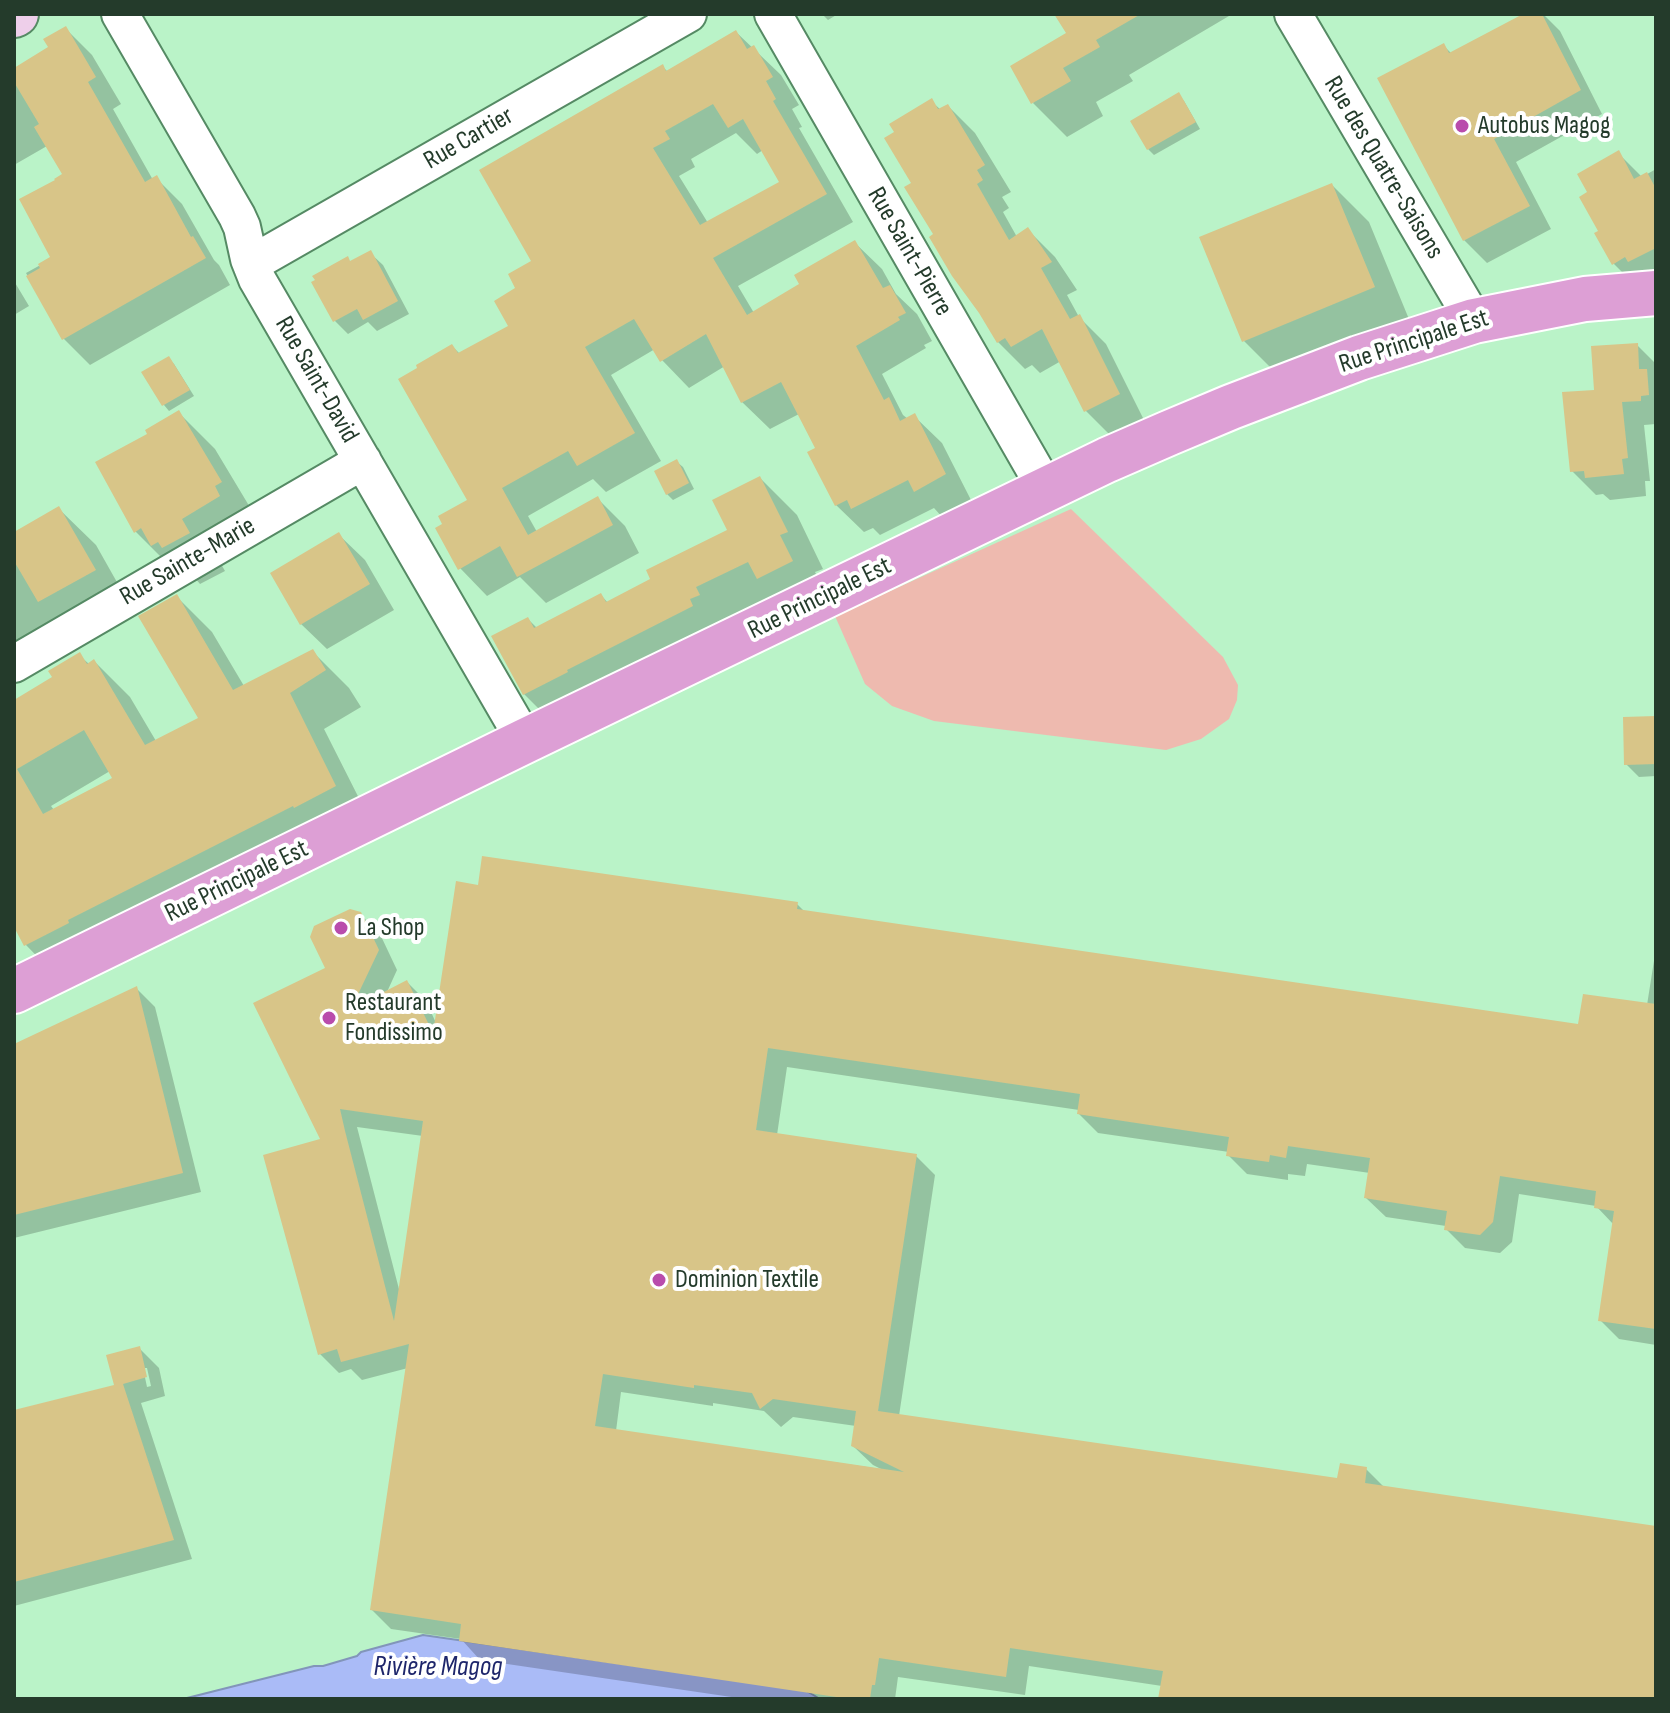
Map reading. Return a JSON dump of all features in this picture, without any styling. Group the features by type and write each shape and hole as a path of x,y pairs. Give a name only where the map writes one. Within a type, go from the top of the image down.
{"main road":[{"name":"Rue Principale Est","path":"14,991 1046,489 1231,407 1359,358 1474,321 1585,299 1656,293"}],"street":[{"name":"Rue Saint-David","path":"120,14 237,216 257,279 525,741"},
{"name":"Rue Cartier","path":"251,264 688,14"},
{"name":"Rue Saint-Pierre","path":"773,14 1046,489"},
{"name":"Rue des Quatre-Saisons","path":"1293,14 1474,321"},
{"name":"Rue Sainte-Marie","path":"14,664 363,461"}],"shaded area":[{"path":"1071,509 1223,657 1238,685 1237,700 1229,719 1201,739 1166,750 934,721 892,706 865,684 835,616"}],"water":[{"name":"Rivière Magog","path":"423,1635 805,1690 820,1699 183,1699 323,1666"}],"building":[{"path":"1054,14 1141,14 1096,40 1100,47 1063,68 1071,81 1031,104 1010,66 1066,33"},
{"path":"1523,14 1542,14 1581,90 1494,139 1530,206 1463,241 1377,78 1444,43 1449,53"},
{"path":"66,26 96,77 88,82 145,182 157,175 206,258 62,340 26,276 40,268 38,264 50,257 19,199 62,174 34,127 39,124 14,82 14,68 48,47 43,39"},
{"path":"736,30 747,49 754,45 773,77 766,81 776,99 773,101 827,194 713,258 747,315 799,284 794,275 855,240 883,288 890,285 906,313 898,317 900,320 856,346 884,400 889,397 900,421 915,413 946,474 914,492 908,480 851,509 847,500 835,506 807,452 815,448 781,382 741,403 706,334 660,362 634,319 585,347 635,433 577,466 568,451 502,488 528,535 598,496 613,525 517,577 500,546 458,570 435,528 442,524 438,516 467,500 398,379 452,344 458,353 508,326 494,301 515,288 508,274 531,261 479,170 663,64 666,71","holes":["713,104 728,128 743,119 779,182 700,225 653,148 670,139 665,131"]},
{"path":"1179,92 1196,122 1147,150 1130,121"},
{"path":"932,98 938,109 948,104 985,165 977,170 983,180 977,184 1009,240 1028,227 1052,262 1041,268 1070,319 1080,314 1120,394 1084,412 1042,329 1011,347 1005,338 997,343 952,276 929,237 933,234 904,187 911,183 884,138 894,132 889,124"},
{"path":"1619,150 1634,179 1647,172 1656,189 1656,248 1628,262 1625,257 1612,265 1579,197 1587,192 1577,174"},
{"path":"1332,183 1375,287 1242,342 1199,237"},
{"path":"371,250 398,301 363,320 357,309 333,322 311,282 315,280 312,276 348,256 350,261"},
{"path":"1638,343 1639,369 1647,369 1649,395 1641,396 1641,401 1622,402 1628,458 1622,459 1624,474 1585,478 1584,471 1570,472 1562,392 1594,390 1591,346"},
{"path":"169,356 190,390 162,406 141,372"},
{"path":"179,410 222,482 215,486 220,496 182,519 190,533 162,548 158,542 151,546 141,528 134,533 95,462 147,434 145,430"},
{"path":"677,459 689,483 666,495 654,471"},
{"path":"760,476 788,532 780,535 793,561 757,579 748,562 696,587 700,595 690,599 693,606 523,695 491,636 528,617 534,628 601,593 606,602 650,579 646,570 727,530 712,500"},
{"path":"59,506 96,570 38,602 14,561 14,532"},
{"path":"339,532 370,584 300,625 270,573"},
{"path":"177,594 233,690 313,649 326,670 290,693 336,786 68,920 69,923 24,946 14,927 14,700 52,677 48,671 80,652 87,664 94,659 145,745 198,718 138,616","holes":["84,730 112,778 43,814 17,769"]},
{"path":"1656,716 1656,764 1624,765 1623,717"},
{"name":"Dominion Textile","path":"482,856 798,902 797,909 1578,1024 1583,994 1656,1004 1656,1329 1598,1321 1614,1211 1594,1208 1596,1191 1500,1176 1493,1222 1480,1235 1444,1230 1447,1211 1364,1198 1370,1158 1288,1146 1286,1158 1270,1155 1269,1162 1226,1156 1229,1137 1077,1114 1080,1094 768,1048 756,1130 917,1154 878,1411 1337,1478 1340,1463 1367,1467 1365,1483 1656,1526 1656,1699 1158,1699 1163,1671 1010,1648 1006,1677 879,1658 870,1699 850,1699 459,1641 461,1624 370,1610 409,1344 341,1362 337,1349 318,1355 263,1155 320,1139 253,1003 325,968 310,937 314,926 350,909 361,912 379,950 351,1009 407,980 433,1033 456,881 478,885","holes":["340,1109 423,1121 394,1321 345,1131","603,1374 752,1393 760,1409 773,1399 856,1411 851,1446 904,1472 595,1426"]},
{"path":"137,986 183,1173 14,1215 14,1044"},
{"path":"140,1346 147,1377 123,1384 174,1540 14,1582 14,1410 114,1385 106,1355"}],"place":[{"name":"Autobus Magog","path":"1462,126"},
{"name":"La Shop","path":"341,928"},
{"name":"Restaurant Fondissimo","path":"329,1018"},
{"name":"Dominion Textile","path":"659,1280"}]}
